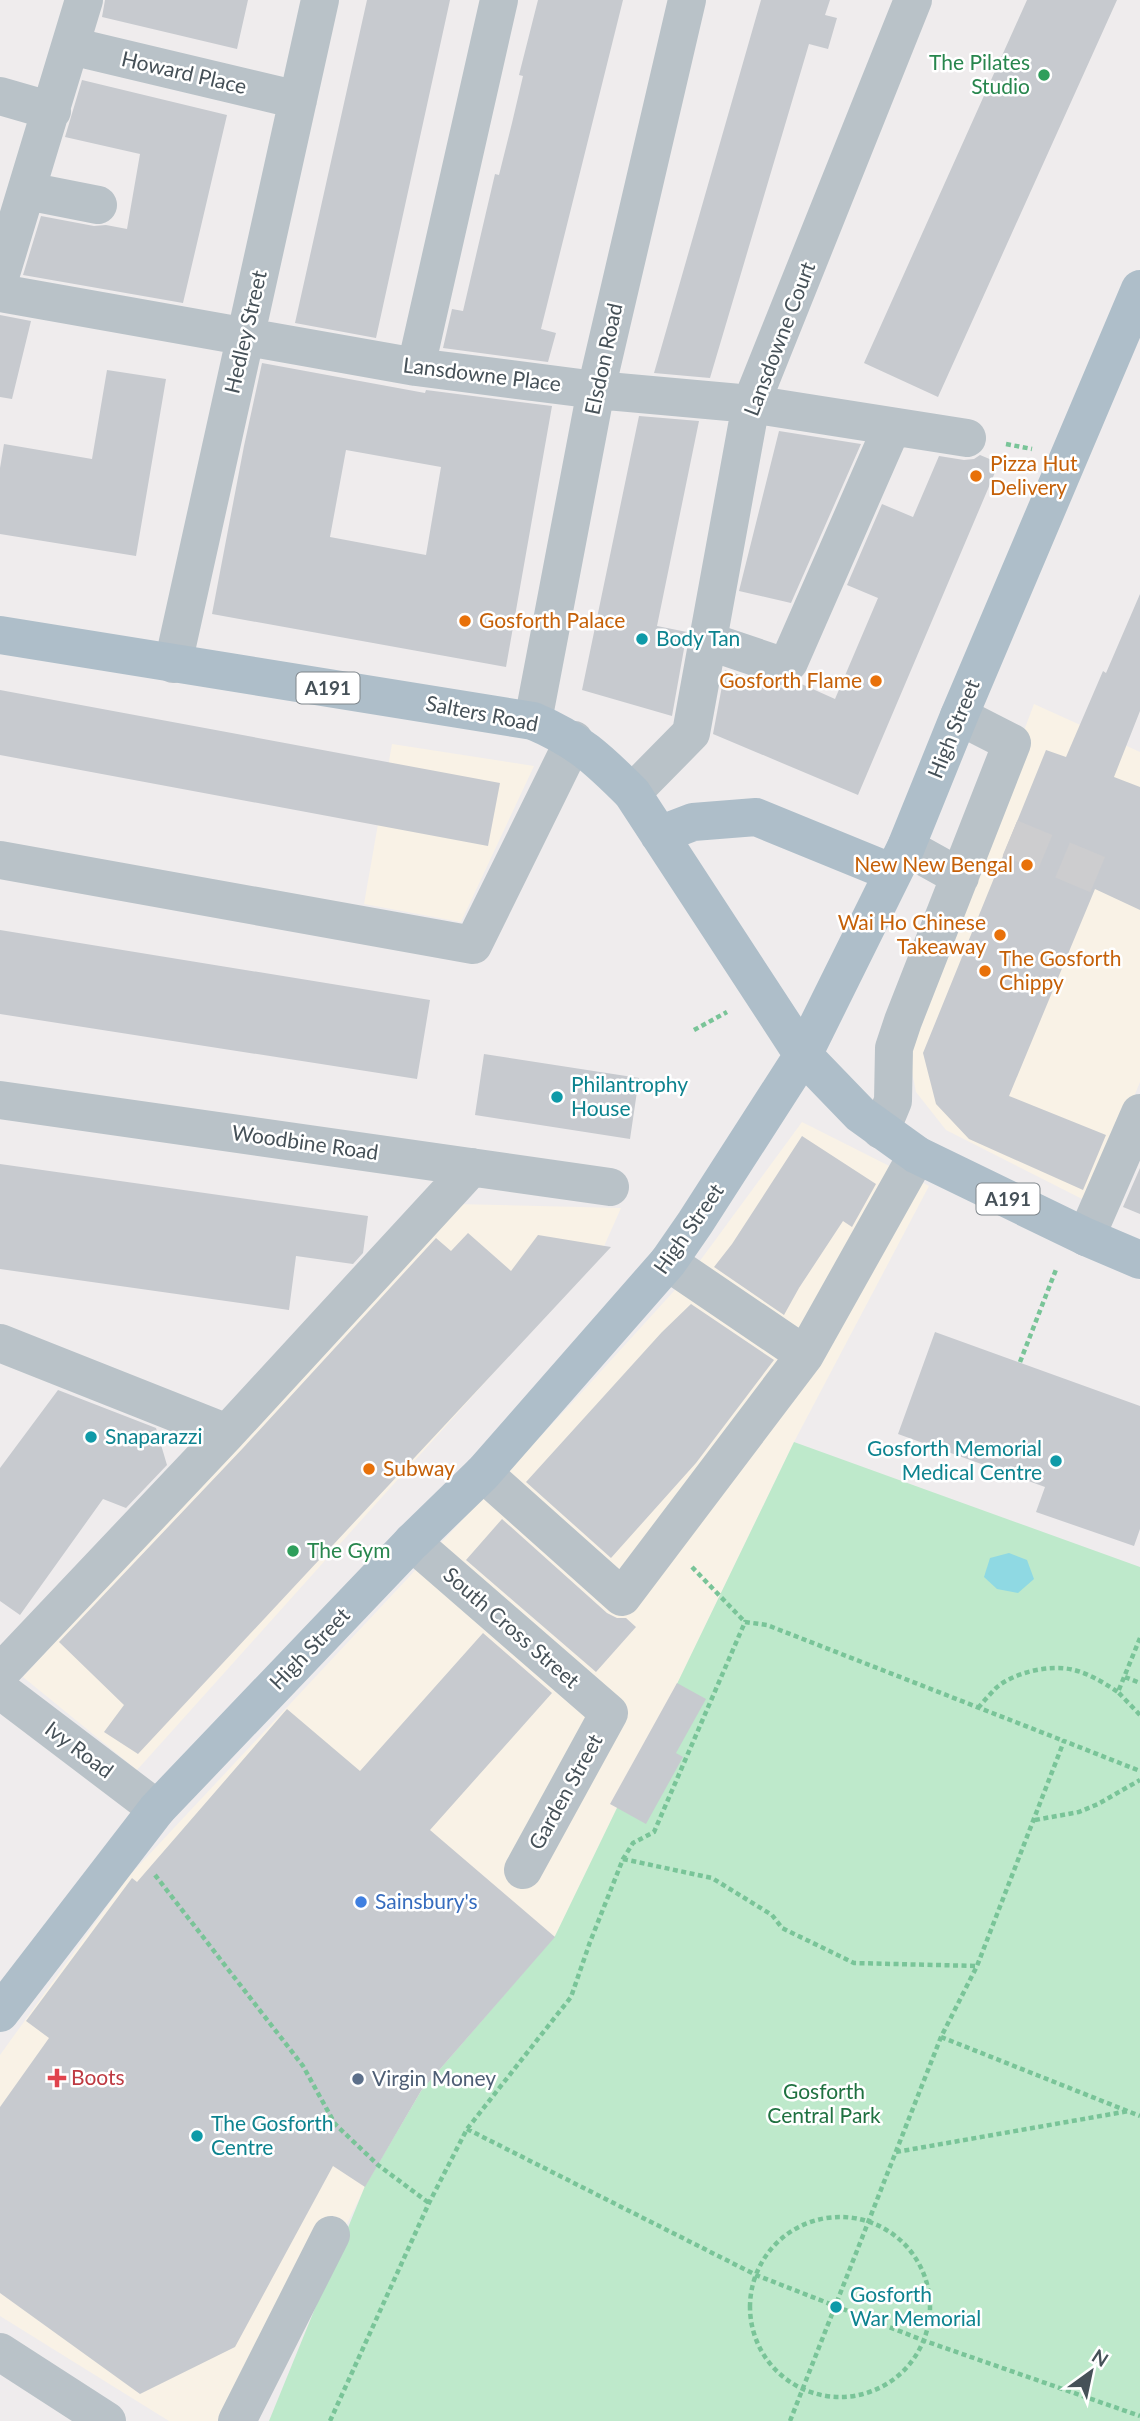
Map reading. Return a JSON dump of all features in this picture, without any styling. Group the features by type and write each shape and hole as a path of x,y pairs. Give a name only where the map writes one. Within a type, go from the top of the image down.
{"main road":[{"name":"High Street","path":"0,2013 157,1809 412,1542 483,1473 668,1262 803,1055 900,860 1140,289"},
{"name":"Salters Road","path":"0,635 533,721 574,740 603,763 632,793 803,1055"},
{"path":"659,835 692,822 756,817 900,860"},
{"name":"A191","path":"803,1055 860,1114 917,1156 1079,1234 1140,1259"}],"street":[{"path":"0,277 84,0"},
{"name":"Hedley Street","path":"173,664 320,0"},
{"path":"415,367 499,0"},
{"name":"Elsdon Road","path":"533,721 596,390 687,0"},
{"name":"Lansdowne Court","path":"632,793 691,733 751,404 913,0"},
{"name":"Howard Place","path":"71,46 298,100"},
{"path":"0,96 52,111"},
{"path":"27,191 98,205"},
{"name":"Lansdowne Place","path":"0,293 415,367 596,390 751,404 967,438"},
{"path":"708,641 782,666 789,662 892,426"},
{"path":"881,1130 893,1101 894,1048 902,1021 960,877 995,832 1012,743 959,716"},
{"path":"0,860 473,945 574,740"},
{"path":"900,860 960,877"},
{"name":"Woodbine Road","path":"0,1100 610,1186"},
{"path":"1079,1234 1140,1113"},
{"path":"483,1473 622,1597 805,1355 917,1156"},
{"path":"0,1673 227,1433 472,1167"},
{"path":"668,1262 805,1355"},
{"path":"0,1343 227,1433"},
{"name":"South Cross Street","path":"412,1542 609,1713"},
{"name":"Ivy Road","path":"0,1690 157,1809"},
{"name":"Garden Street","path":"523,1870 609,1713"},
{"path":"237,2421 331,2235"},
{"path":"3,2359 107,2421"}],"path":[{"path":"967,438 1069,455"},
{"path":"1020,1362 1079,1234"},
{"path":"666,1539 744,1622 766,1626 1140,1771"},
{"path":"330,2421 429,2203 467,2129 571,1997 623,1859 633,1843 654,1832 744,1622"},
{"path":"1118,1692 1140,1638"},
{"path":"978,1708 997,1687 1013,1677 1053,1669 1073,1670 1098,1679 1118,1692 1140,1715"},
{"path":"1125,1676 1140,1683"},
{"path":"790,2421 942,2037 977,1966 1064,1741"},
{"path":"1035,1820 1079,1812 1140,1780"},
{"path":"124,1850 160,1880 251,1996 303,2066 335,2124 378,2165 429,2203"},
{"path":"623,1859 712,1878 772,1915 782,1928 854,1963 977,1966"},
{"path":"942,2037 1140,2116"},
{"path":"896,2152 1129,2111"},
{"path":"467,2129 756,2275 925,2341 1140,2416"},
{"path":"842,2217 869,2221 895,2235 915,2256 928,2283 930,2312 925,2341 910,2366 887,2385 860,2395 831,2397 803,2389 780,2374 763,2354 752,2329 750,2302 756,2275 769,2251 790,2232 814,2221 842,2217"}],"shaded area":[{"path":"1034,704 1140,752 1140,1082 1090,1203 946,1130 916,1092 906,1043"},
{"path":"392,744 534,766 461,922 364,904"},
{"path":"802,1122 929,1186 794,1442 555,1937 421,2091 365,2187 251,2421 169,2421 0,2316 0,2055 129,1876 694,1269"},
{"path":"454,1204 621,1208 601,1253 137,1770 23,1677"}],"green space":[{"name":"Gosforth Central Park","path":"794,1442 1140,1567 1140,2421 269,2421 365,2186 421,2091 555,1936"}],"water":[{"path":"1009,1553 1027,1560 1034,1579 1018,1593 997,1589 984,1577 990,1558"}],"building":[{"path":"105,0 248,0 237,49 102,17"},
{"path":"367,0 450,0 376,338 295,323"},
{"path":"538,0 623,0 541,329 556,333 548,362 443,348 452,309 463,311 495,174 499,175 512,123 523,76 519,75"},
{"path":"761,0 830,0 825,15 837,18 828,49 809,44 710,378 654,373"},
{"path":"1027,0 1117,0 938,397 864,363"},
{"path":"82,80 227,115 183,303 23,275 41,216 127,229 140,154 65,137"},
{"path":"0,315 31,321 12,399 0,397"},
{"path":"262,363 425,393 426,390 552,406 506,667 212,614","holes":["346,450 441,467 426,555 330,537"]},
{"path":"107,370 166,379 136,556 0,534 0,468 4,444 92,459"},
{"path":"639,416 699,421 657,626 687,632 672,716 582,690"},
{"path":"779,431 861,444 791,603 739,591"},
{"path":"980,455 999,463 858,795 713,734 725,670 776,687 785,688 797,682 835,699 878,598 847,585 882,504 913,517 939,456 964,460"},
{"path":"1140,594 1140,711 1114,777 1140,787 1140,910 1095,889 1009,1096 1106,1135 1083,1190 969,1139 936,1104 923,1053 1046,750 1066,757"},
{"path":"0,690 500,783 488,846 0,755"},
{"path":"0,930 430,1000 417,1079 0,1014"},
{"name":"Philantrophy House","path":"484,1054 639,1078 630,1139 475,1115"},
{"path":"802,1136 876,1184 852,1227 843,1221 784,1315 714,1267 732,1244"},
{"path":"0,1164 368,1216 363,1253 353,1264 296,1256 289,1310 0,1269"},
{"path":"1140,1168 1140,1214 1123,1207"},
{"path":"468,1233 511,1271 538,1235 611,1247 138,1754 104,1732 124,1705 59,1642 243,1448 436,1238 451,1251"},
{"path":"691,1304 774,1360 696,1463 611,1558 526,1482 662,1332"},
{"name":"Gosforth Memorial Medical Centre","path":"935,1332 1140,1406 1140,1529 1134,1546 1036,1512 1045,1487 898,1434"},
{"path":"58,1390 156,1428 167,1465 126,1508 103,1499 20,1615 0,1601 0,1468"},
{"path":"502,1519 607,1613 617,1618 626,1618 636,1627 596,1672 466,1560"},
{"name":"The Gosforth Centre","path":"483,1633 552,1693 430,1830 555,1937 421,2091 365,2187 333,2166 235,2347 140,2394 0,2293 0,2107 49,2038 26,2021 132,1878 137,1882 287,1709 360,1771"},
{"path":"677,1683 706,1699 676,1753 683,1757 646,1824 610,1804"}],"tunnel":[{"path":"1010,838 1101,876"}],"place":[{"name":"The Pilates Studio","path":"1044,75"},
{"name":"Pizza Hut Delivery","path":"976,476"},
{"name":"Gosforth Palace","path":"465,621"},
{"name":"Body Tan","path":"642,639"},
{"name":"Gosforth Flame","path":"876,681"},
{"name":"New New Bengal","path":"1027,865"},
{"name":"Wai Ho Chinese Takeaway","path":"1000,935"},
{"name":"The Gosforth Chippy","path":"985,971"},
{"name":"Philantrophy House","path":"557,1097"},
{"name":"Snaparazzi","path":"91,1437"},
{"name":"Gosforth Memorial Medical Centre","path":"1056,1461"},
{"name":"Subway","path":"369,1469"},
{"name":"The Gym","path":"293,1551"},
{"name":"Sainsbury's","path":"361,1902"},
{"name":"Boots","path":"57,2078"},
{"name":"Virgin Money","path":"358,2079"},
{"name":"The Gosforth Centre","path":"197,2136"},
{"name":"Gosforth War Memorial","path":"836,2307"}]}
